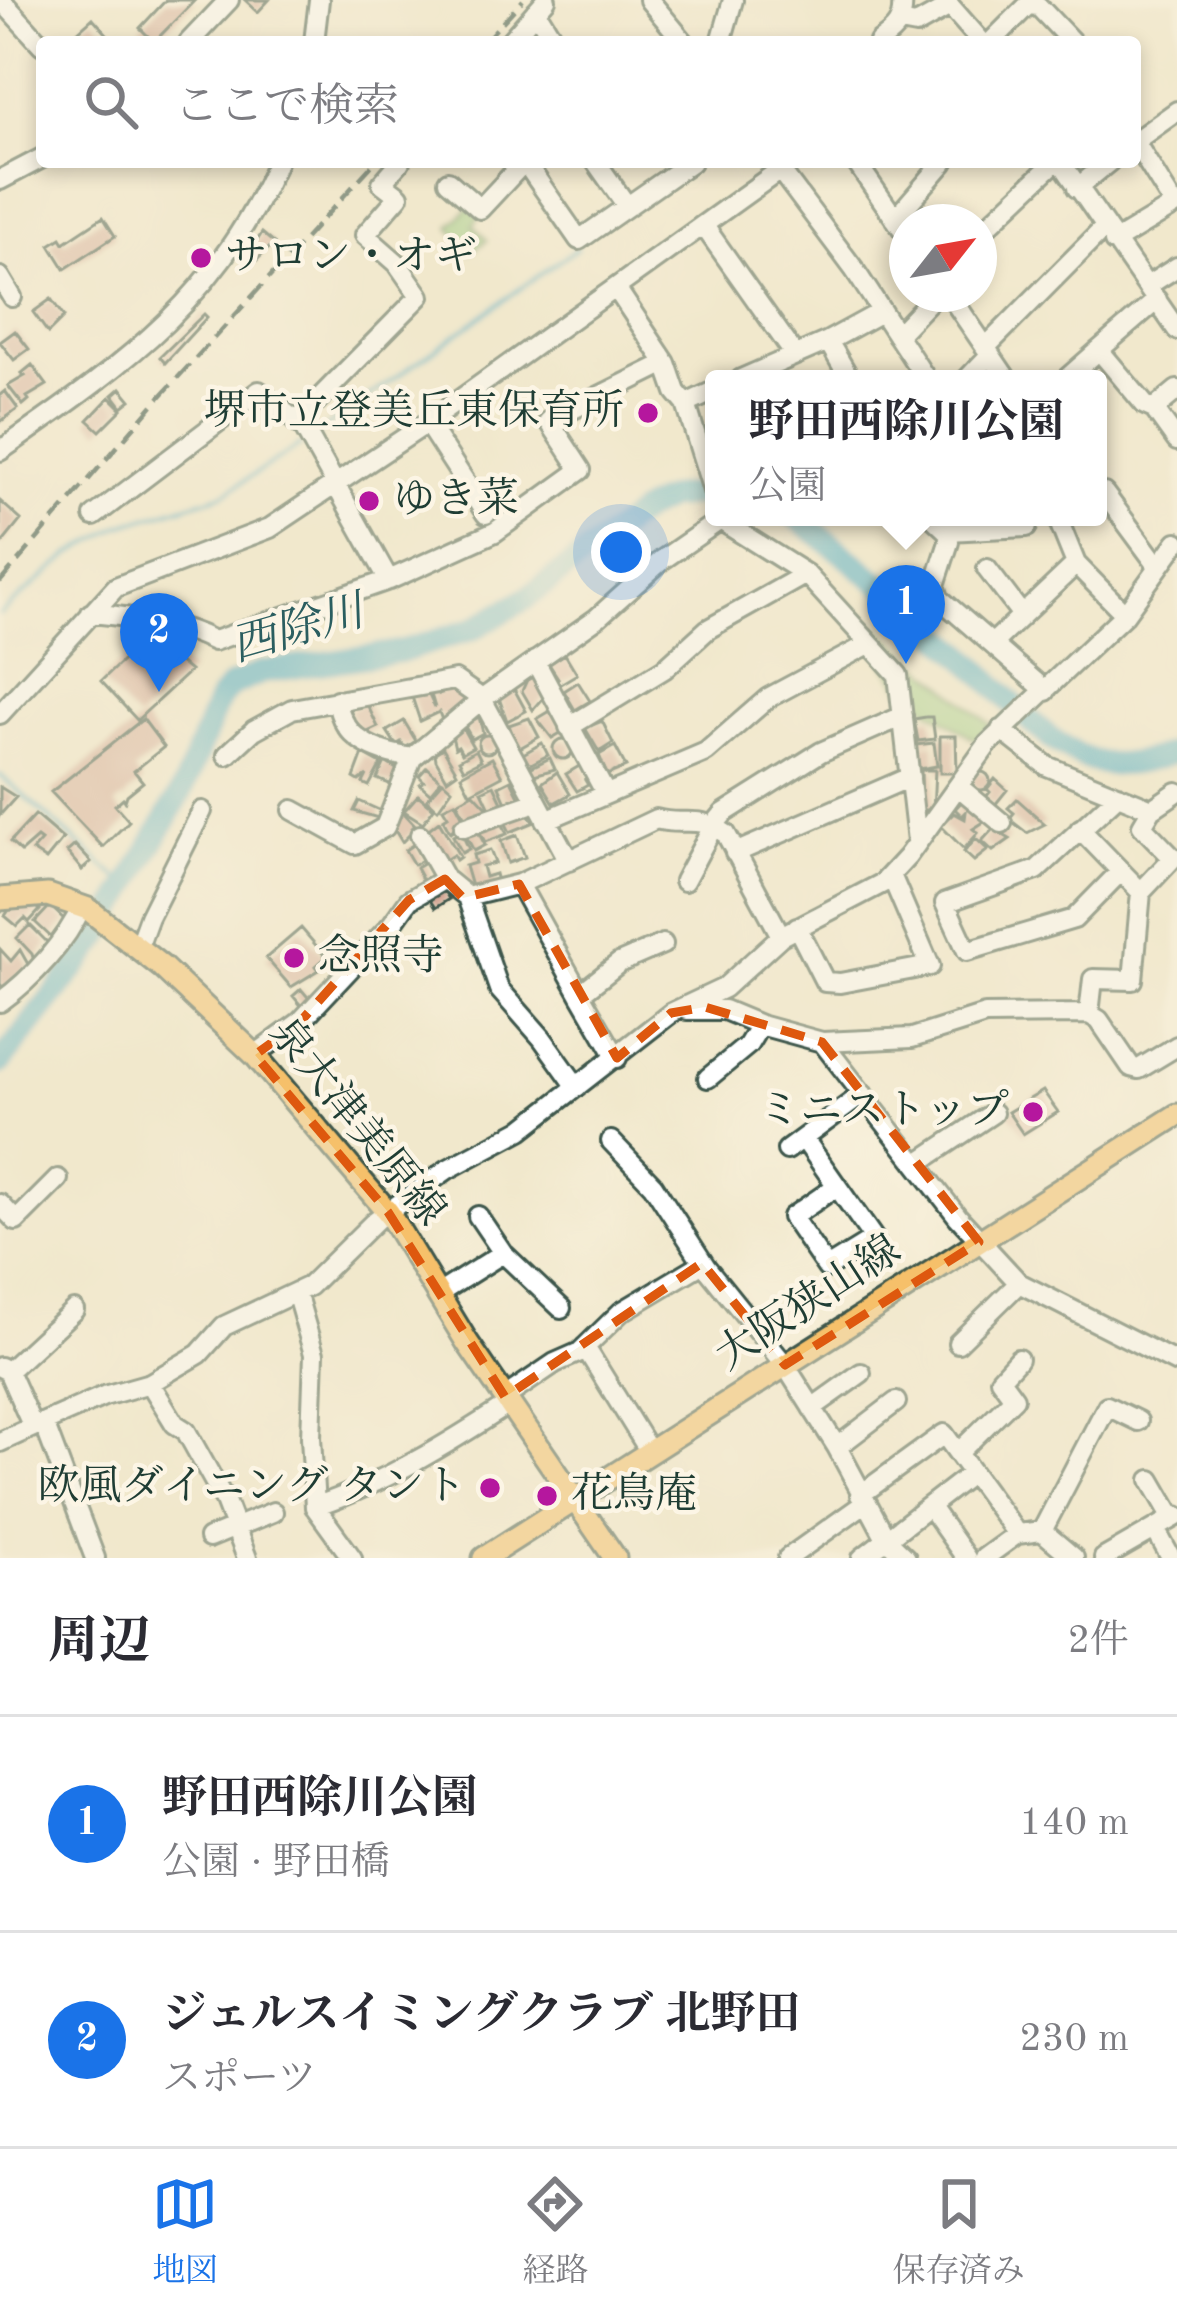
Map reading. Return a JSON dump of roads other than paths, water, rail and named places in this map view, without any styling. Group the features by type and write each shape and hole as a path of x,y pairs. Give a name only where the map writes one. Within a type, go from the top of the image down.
{"main road":[{"name":"泉大津美原線","path":"0,899 48,895 87,909 135,944 255,1054 388,1212 507,1401 615,1558"},
{"name":"大阪狭山線","path":"484,1558 1177,1115"}],"street":[{"path":"1,0 36,38"},
{"path":"195,36 229,0"},
{"path":"315,36 319,0"},
{"path":"649,0 679,36"},
{"path":"723,36 733,0"},
{"path":"888,36 903,15 902,0"},
{"path":"987,36 1028,5 1038,6 1066,36"},
{"path":"514,36 541,6 553,36"},
{"path":"900,22 916,25 950,6 976,36"},
{"path":"1141,138 1177,111"},
{"path":"974,370 1109,235 1176,204 1141,151"},
{"path":"0,180 36,161"},
{"path":"0,451 133,356 161,329 229,250 274,168"},
{"path":"296,422 420,296 397,263 365,235 399,196 382,183 395,168"},
{"path":"448,181 480,208 518,168"},
{"path":"528,168 579,240 683,168"},
{"path":"600,168 627,206"},
{"path":"0,714 116,587 270,528 427,423 704,226 777,168"},
{"path":"783,168 920,370"},
{"path":"860,168 889,210"},
{"path":"916,204 940,168"},
{"path":"997,218 1051,168"},
{"path":"1062,168 1177,330"},
{"path":"1077,188 1102,168"},
{"path":"704,226 795,355"},
{"path":"1076,370 1177,267"},
{"path":"0,277 12,297"},
{"path":"616,288 667,363 705,456"},
{"path":"761,370 881,312"},
{"path":"897,335 919,312"},
{"path":"962,312 1001,370"},
{"path":"828,341 845,370"},
{"path":"1099,350 1177,441"},
{"path":"91,613 160,621 214,640 388,580 495,532 581,470 549,421 667,363"},
{"path":"1154,409 1177,390"},
{"path":"94,516 259,391 304,428 388,580"},
{"path":"690,414 705,400"},
{"path":"690,414 705,419"},
{"path":"427,423 486,514"},
{"path":"1108,491 1158,566"},
{"path":"293,810 355,844 385,826 412,758 482,698 596,618 662,560 710,526"},
{"path":"731,526 806,574 898,675 917,842"},
{"path":"943,526 949,542 935,585 939,598 1042,695"},
{"path":"1020,526 1028,527"},
{"path":"1061,526 1076,564 1125,614"},
{"path":"0,1442 104,1396 151,1383 200,1354 224,1326 309,1286 349,1243 448,1168 521,1130 671,1013 724,988 789,932 884,883 988,743 1125,614 1177,542"},
{"path":"992,644 1076,564"},
{"path":"987,569 1022,615"},
{"path":"569,727 664,669 708,629 806,574"},
{"path":"546,820 706,752 768,698 867,645"},
{"path":"535,661 606,794"},
{"path":"227,754 254,730 292,709 454,680 482,698 569,861"},
{"path":"337,700 349,733 384,754 412,758"},
{"path":"685,881 724,814 817,754 903,716"},
{"path":"1005,727 1047,766 1152,809"},
{"path":"735,853 910,777"},
{"path":"959,787 1002,824"},
{"path":"1089,1014 1093,979 1133,980 1141,892 1173,858 1142,826 1152,809 1177,792"},
{"path":"1118,795 1037,870 945,903 967,951 1075,919 1119,873"},
{"path":"464,827 536,802"},
{"path":"135,944 202,811"},
{"path":"467,897 520,884 656,819 714,825 726,834 825,982 930,966 890,875"},
{"path":"1080,829 1141,892"},
{"path":"421,835 444,877 467,897 499,989 577,1087"},
{"path":"255,1054 300,1022 409,900 462,863"},
{"path":"520,884 617,1058"},
{"path":"0,1002 87,909"},
{"path":"580,994 619,963 663,944"},
{"path":"724,988 724,1010"},
{"path":"671,1013 705,1007 724,1010 822,1042 912,1038 985,1015 1089,1014 1099,1020 1131,1067 1139,1069 1177,1046"},
{"path":"708,1078 748,1045 760,1025"},
{"path":"822,1042 979,1242 1019,1283 1177,1363"},
{"path":"837,1186 792,1217 827,1268 874,1239 837,1186 795,1144 863,1094"},
{"path":"918,1163 993,1113"},
{"path":"610,1142 653,1185 703,1263 785,1365 837,1447 886,1540 906,1558"},
{"path":"0,1204 16,1221 58,1179"},
{"path":"478,1216 503,1253 561,1308"},
{"path":"438,1294 503,1253"},
{"path":"314,1507 349,1495 452,1442 585,1347 621,1312 703,1263"},
{"path":"958,1343 1019,1283"},
{"path":"296,1292 314,1354 310,1437 314,1507 352,1558"},
{"path":"74,1310 4,1369 39,1425 95,1558"},
{"path":"585,1347 650,1452"},
{"path":"958,1453 1014,1398 1000,1379 1018,1359"},
{"path":"812,1408 861,1373"},
{"path":"151,1383 175,1424 186,1431 247,1558"},
{"path":"837,1447 896,1402"},
{"path":"1042,1532 1107,1406 1138,1420"},
{"path":"788,1558 944,1434 1017,1534"},
{"path":"862,1558 972,1473"},
{"path":"1104,1558 1175,1517 1151,1480"},
{"path":"930,1508 965,1558"},
{"path":"209,1538 273,1512"},
{"path":"1155,1529 1171,1558"},
{"path":"984,1558 1017,1534 1042,1532 1074,1558"}],"waterway":[{"path":"318,433 577,248"},
{"path":"0,614 70,555 120,526 224,494 300,445"},
{"name":"西除川","path":"0,1063 99,938 183,789 218,701 231,686 263,672 403,651 473,629 527,598 645,510 670,498 705,493"},
{"name":"西除川","path":"808,526 920,617 1068,750 1098,762 1120,764 1177,751"},
{"path":"0,775 127,886"}],"railway":[{"path":"490,36 523,0"},
{"path":"0,582 161,396 370,168"}],"place":[{"name":"サロン・オギ","path":"201,258"},
{"name":"堺市立登美丘東保育所","path":"648,413"},
{"name":"ゆき菜","path":"369,501"},
{"name":"野田西除川公園","path":"906,664"},
{"name":"ジェルスイミングクラブ 北野田","path":"159,692"},
{"name":"念照寺","path":"294,958"},
{"name":"ミニストップ","path":"1033,1112"},
{"name":"欧風ダイニング タント","path":"490,1488"},
{"name":"花鳥庵","path":"547,1496"}]}
